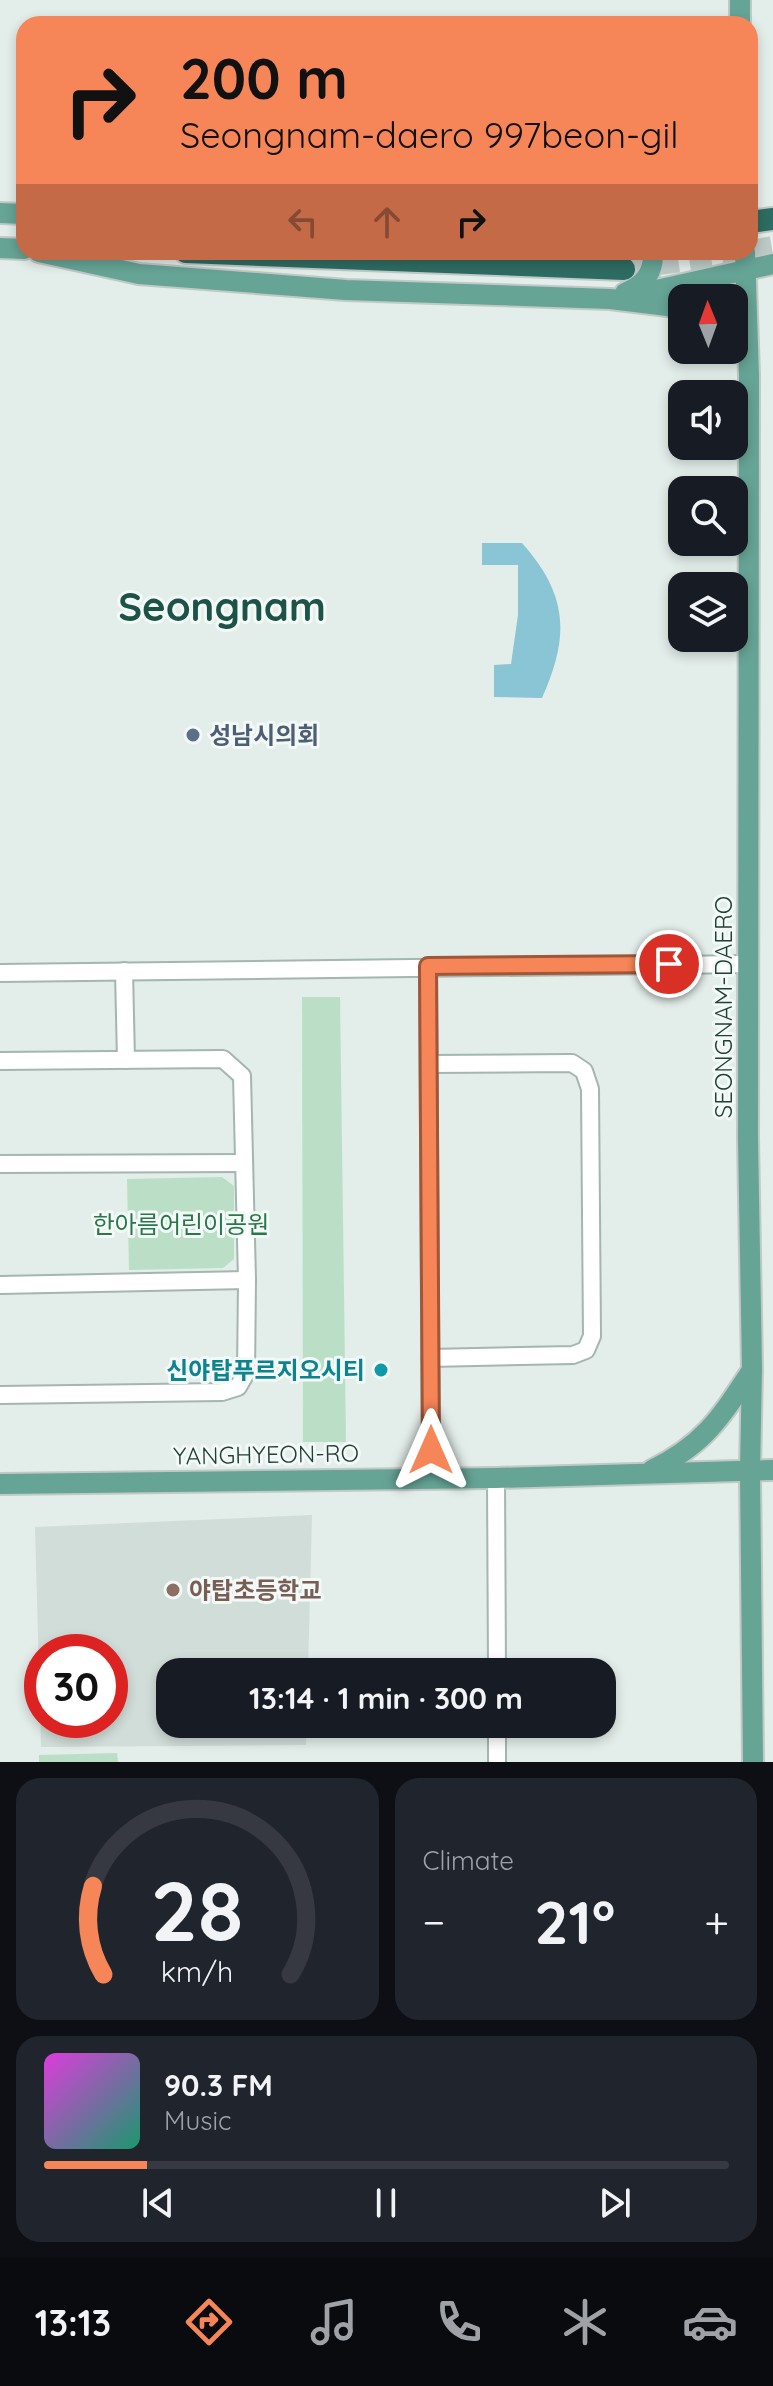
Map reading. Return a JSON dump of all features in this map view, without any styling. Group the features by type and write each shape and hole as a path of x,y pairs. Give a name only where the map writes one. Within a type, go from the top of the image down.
{"highway":[{"path":"392,260 624,269"}],"main road":[{"path":"75,260 139,274 346,290 610,299 668,306"},
{"path":"610,299 636,288 648,277 654,260"},
{"path":"610,299 663,290 745,260 773,264"},
{"name":"SEONGNAM-DAERO","path":"745,260 749,402 748,1138 753,1762"},
{"path":"737,364 749,402"},
{"path":"645,1474 676,1457 704,1435 717,1422 752,1369"},
{"name":"YANGHYEON-RO","path":"0,1484 496,1478 773,1470"}],"street":[{"path":"0,973 749,964"},
{"path":"428,966 431,1478"},
{"path":"124,971 126,1060"},
{"path":"0,1061 223,1059 242,1076 247,1280 246,1373 238,1387 222,1392 0,1395"},
{"path":"429,1064 572,1063 584,1071 590,1089 592,1336 586,1350 573,1355 430,1358"},
{"path":"0,1164 244,1163"},
{"path":"0,1285 247,1280"},
{"path":"496,1478 497,1658"},
{"path":"497,1738 497,1762"}],"shaded area":[{"name":"야탑초등학교","path":"312,1515 308,1658 156,1658 156,1738 306,1738 306,1745 41,1747 41,1738 128,1738 128,1634 38,1634 35,1527"}],"green space":[{"path":"302,997 340,997 346,1442 303,1442"},
{"name":"한아름어린이공원","path":"222,1177 234,1186 234,1259 223,1268 129,1270 127,1179"},
{"path":"117,1753 118,1762 39,1762 39,1755"}],"water":[{"path":"482,543 522,543 537,562 556,598 560,635 557,655 542,698 494,697 494,665 511,664 518,615 518,565 482,565"}],"tunnel":[{"path":"758,250 773,247"},
{"path":"624,269 689,260"}],"place":[{"name":"성남시의회","path":"193,735"},
{"name":"신야탑푸르지오시티","path":"381,1370"},
{"name":"야탑초등학교","path":"173,1590"}],"district":[{"name":"Seongnam","path":"222,606"}],"route":[{"path":"431,1450 428,966 669,964"}]}
